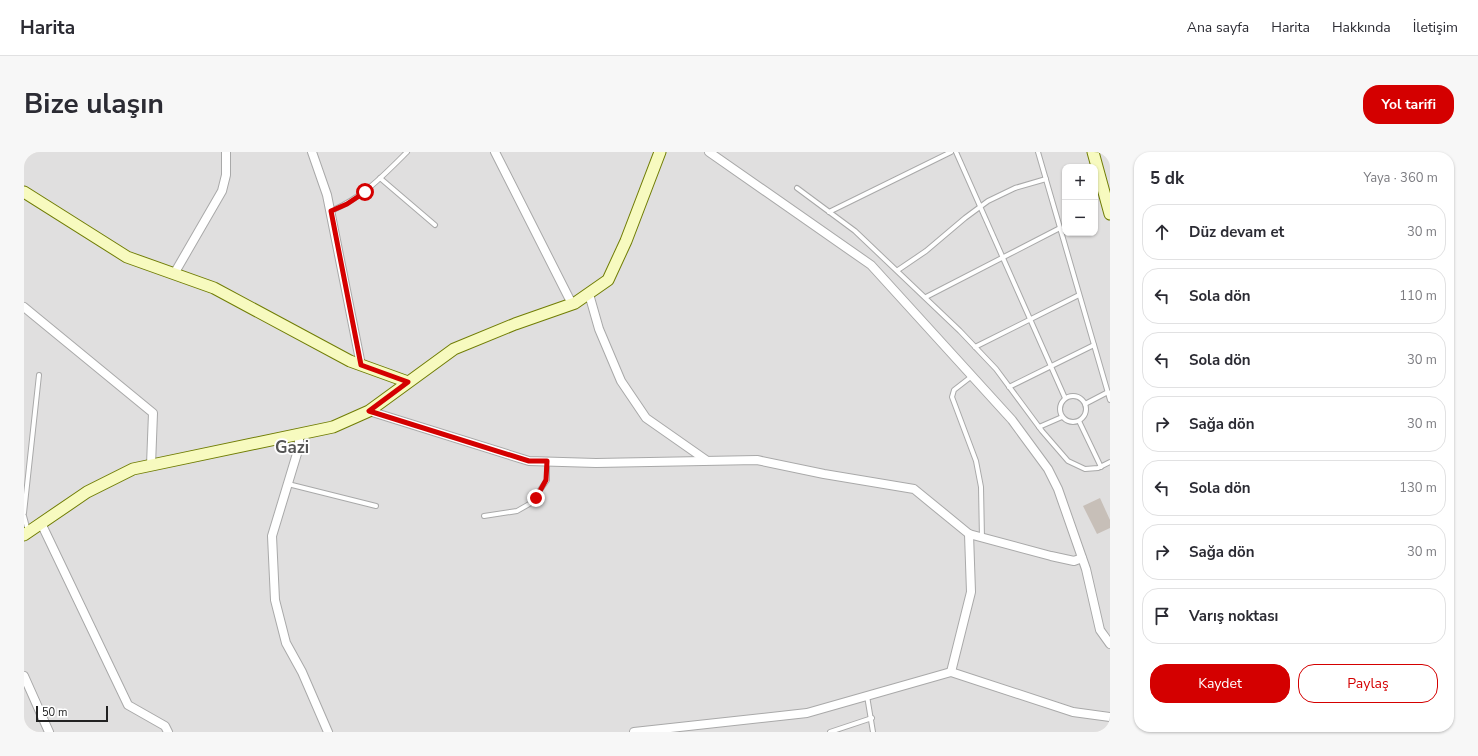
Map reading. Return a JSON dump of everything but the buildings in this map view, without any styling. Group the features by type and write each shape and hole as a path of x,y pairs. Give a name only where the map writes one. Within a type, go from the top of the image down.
{"street":[{"path":"174,274 222,191 226,175 226,152"},
{"path":"312,152 331,211 361,365"},
{"path":"495,152 572,304"},
{"path":"26,533 87,492 133,469 333,427 369,411 454,349 515,324 572,304 589,294 608,280 626,241 660,152"},
{"path":"709,152 871,265 1012,420 1048,469 1058,489 1086,569 1100,630 1110,644"},
{"path":"1093,152 1110,214"},
{"path":"24,192 127,257 214,288 350,361 408,382"},
{"path":"589,294 599,329 621,381 646,418 706,460"},
{"path":"24,307 153,413 151,465"},
{"path":"369,411 529,461 596,463 757,460 824,474 914,489 968,534 1074,561 1082,558"},
{"path":"299,435 299,447 272,536 275,600 286,643 302,672 328,732"},
{"path":"41,523 128,705 165,726 168,732"},
{"path":"951,672 971,592 968,534"},
{"path":"634,732 807,713 951,672 1073,712 1110,717"},
{"path":"24,676 49,732"}],"lane":[{"path":"331,211 347,204 365,192 407,152"},
{"path":"829,212 951,152"},
{"path":"956,152 1065,398"},
{"path":"1038,152 1110,400"},
{"path":"380,178 435,225"},
{"path":"898,270 926,251 980,207 1015,188 1046,179"},
{"path":"797,188 855,232 926,297 996,369 1039,428 1068,461 1073,465 1085,469 1102,467 1110,462"},
{"path":"926,297 1060,228"},
{"path":"975,347 1079,294"},
{"path":"1009,387 1094,345"},
{"path":"24,513 39,375"},
{"path":"972,376 954,390 952,397 973,448 979,474 982,497 982,538"},
{"path":"1085,404 1108,392"},
{"path":"1077,396 1085,404 1086,412 1079,421 1068,422 1060,413 1060,405 1065,398 1077,396"},
{"path":"1039,428 1062,417"},
{"path":"1079,421 1102,467"},
{"path":"484,516 517,511 531,503 546,480 547,461"},
{"path":"288,484 339,499 376,506"},
{"path":"24,516 26,533"},
{"path":"867,696 872,718 873,732"},
{"path":"830,732 872,718"}],"shaded area":[{"path":"24,152 1110,152 1110,723 1102,732 24,732"}],"district":[{"name":"Gazi","path":"292,447"}],"route":[{"path":"365,192 347,204 331,211 361,365 408,382 369,411 529,461 547,461 546,480 536,498"}]}
